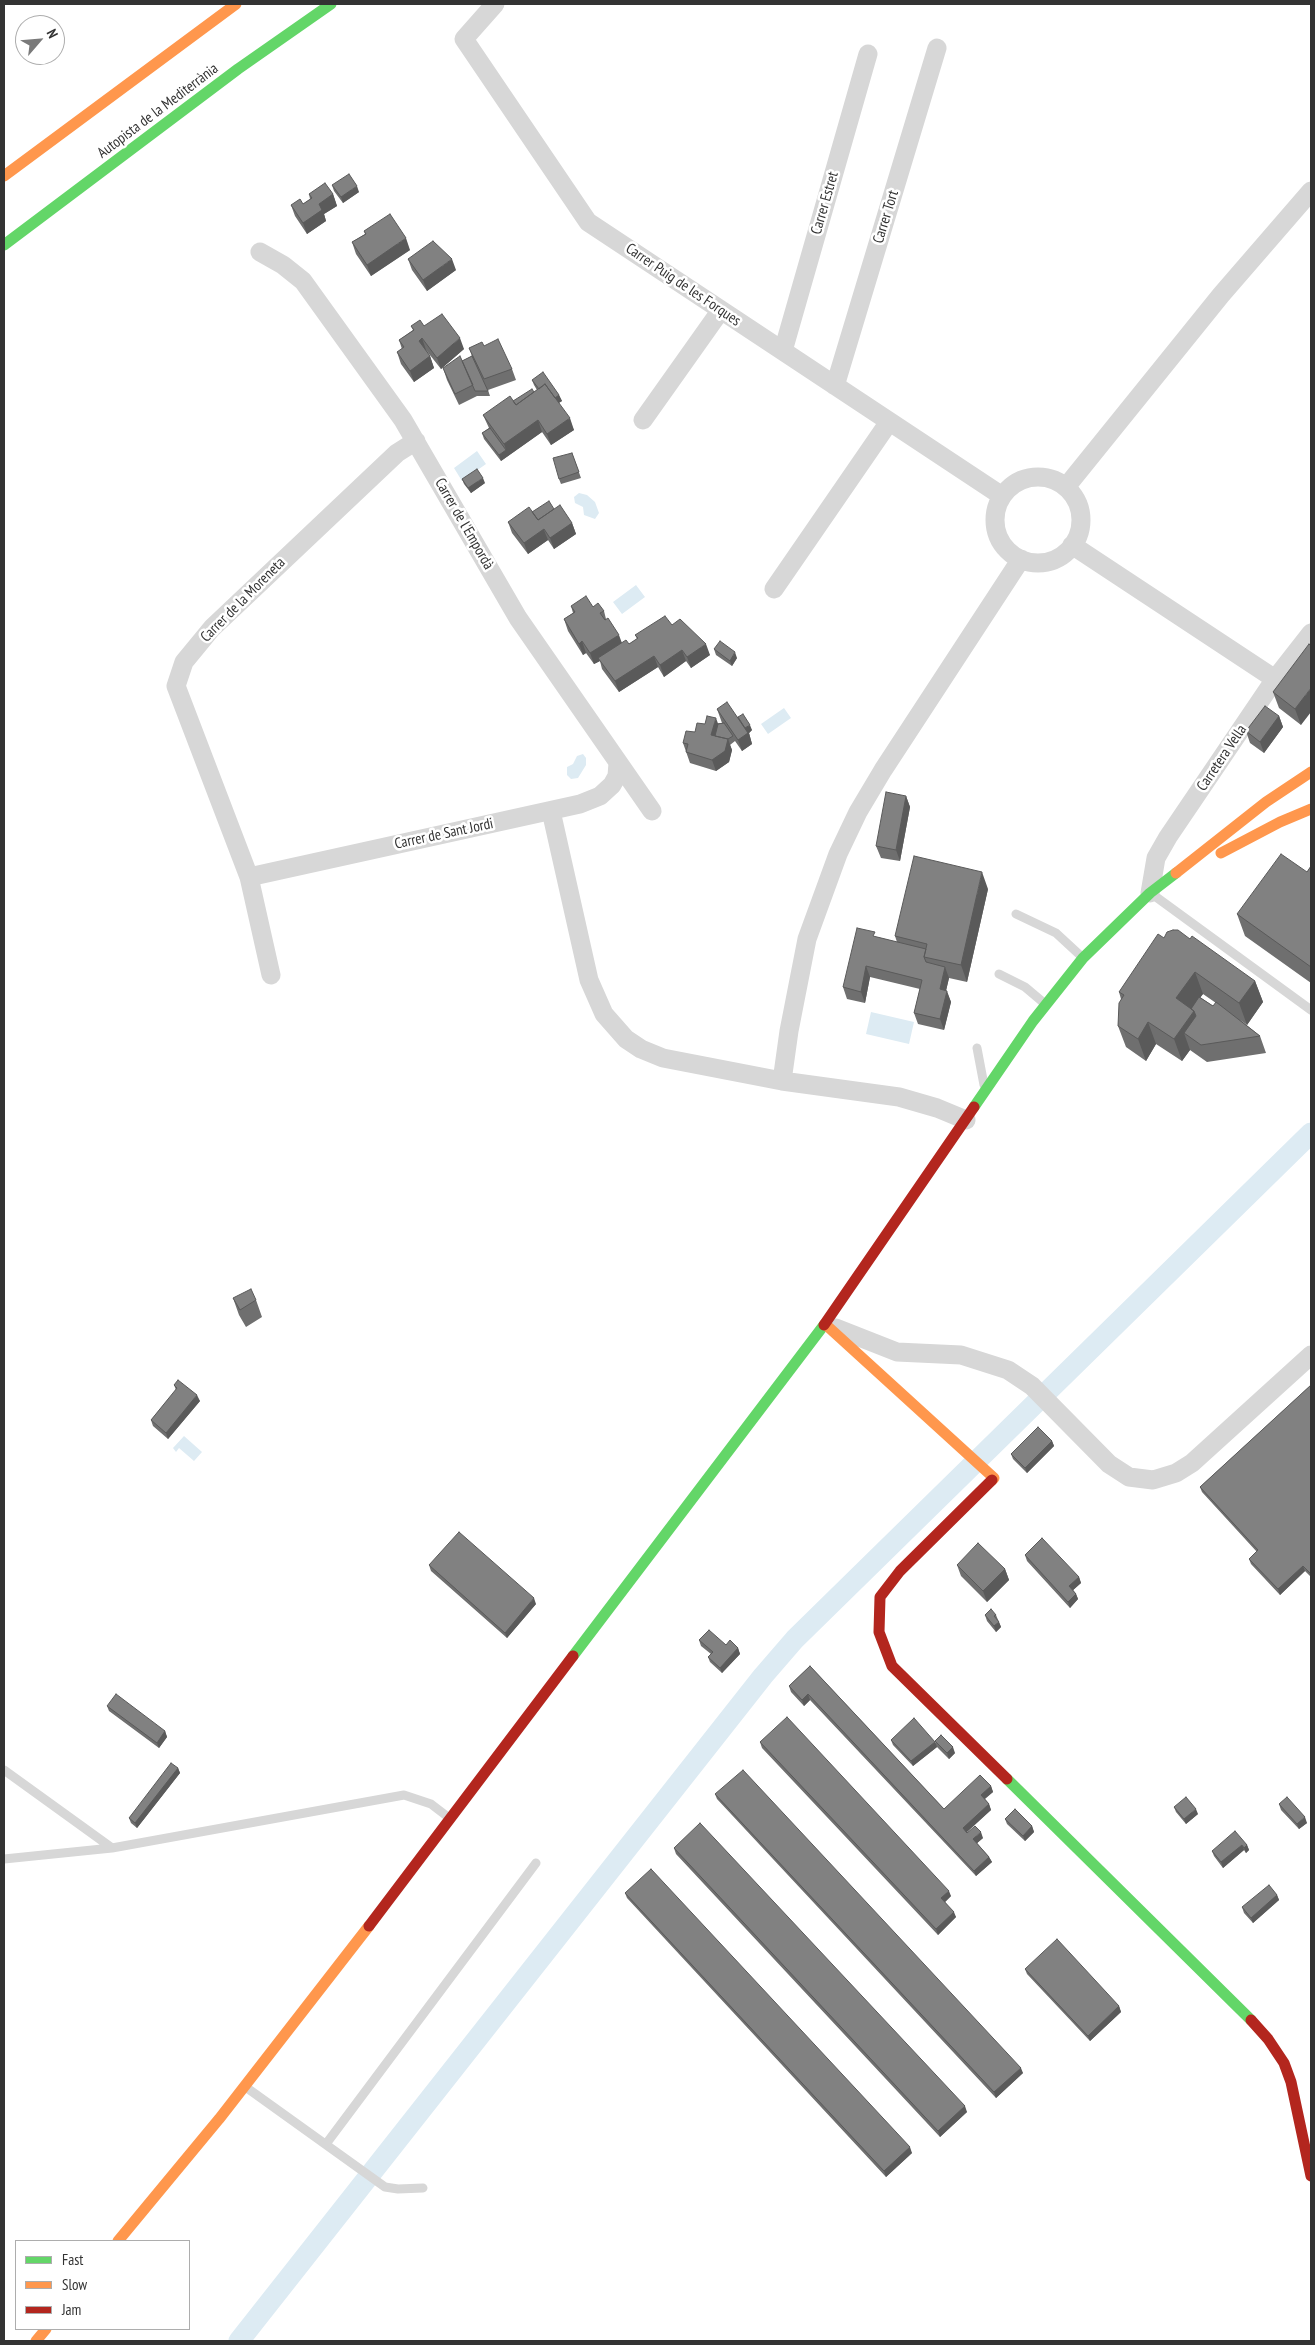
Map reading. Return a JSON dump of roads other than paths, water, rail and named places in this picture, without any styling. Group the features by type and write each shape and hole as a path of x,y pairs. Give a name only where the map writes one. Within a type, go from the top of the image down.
{"main road":[{"path":"4,176 236,4"},
{"name":"Autopista de la Mediterrània","path":"4,245 238,69 331,4"},
{"path":"119,2240 245,2086 826,1324 1046,1005 1083,958 1150,892 1177,873 1266,802 1311,772"},
{"path":"1177,873 1280,822 1311,809"},
{"path":"826,1324 994,1478 900,1571 880,1597 879,1632 892,1666 1241,2009 1268,2039 1284,2063 1291,2082 1311,2176"},
{"path":"36,2341 45,2330"}],"street":[{"name":"Carrer Puig de les Forques","path":"495,4 464,39 588,222 1002,496"},
{"name":"Carrer Tort","path":"835,386 937,48"},
{"name":"Carrer Estret","path":"783,351 868,54"},
{"path":"1066,488 1221,295 1311,190"},
{"name":"Carrer de l'Empordà","path":"260,252 283,264 303,281 416,441 518,618 652,811"},
{"path":"643,420 721,310"},
{"path":"774,589 889,422"},
{"name":"Carrer de la Moreneta","path":"271,975 249,878 176,686 184,662 212,628 397,453 416,441"},
{"path":"1046,478 1066,488 1074,497 1080,509 1081,522 1072,546 1062,556 1049,561 1035,563 1021,559 1009,551 1000,539 996,525 996,510 1002,496 1012,486 1025,479 1046,478"},
{"path":"1072,546 1275,679"},
{"path":"782,1081 789,1031 807,939 838,854 858,812 883,770 1021,559"},
{"name":"Carretera Vella","path":"1150,892 1156,858 1168,838 1275,679 1311,633"},
{"name":"Carrer de Sant Jordi","path":"249,878 580,804 600,796 612,785 618,763"},
{"path":"551,811 589,980 604,1014 614,1027 641,1049 663,1058 782,1081 899,1097 937,1108 966,1120"},
{"path":"826,1324 898,1352 961,1355 1008,1370 1032,1386 1109,1464 1129,1477 1153,1480 1176,1473 1192,1463 1311,1355"}],"lane":[{"path":"1150,892 1311,1010"},
{"path":"1016,914 1056,933 1083,958"},
{"path":"999,974 1025,987 1046,1005"},
{"path":"977,1048 985,1092"},
{"path":"4,1770 112,1848"},
{"path":"4,1859 112,1848 404,1795 431,1804 450,1819"},
{"path":"326,2144 536,1863"},
{"path":"245,2086 386,2187 398,2189 423,2188"}],"waterway":[{"path":"239,2341 763,1676 795,1639 1311,1133"}]}
